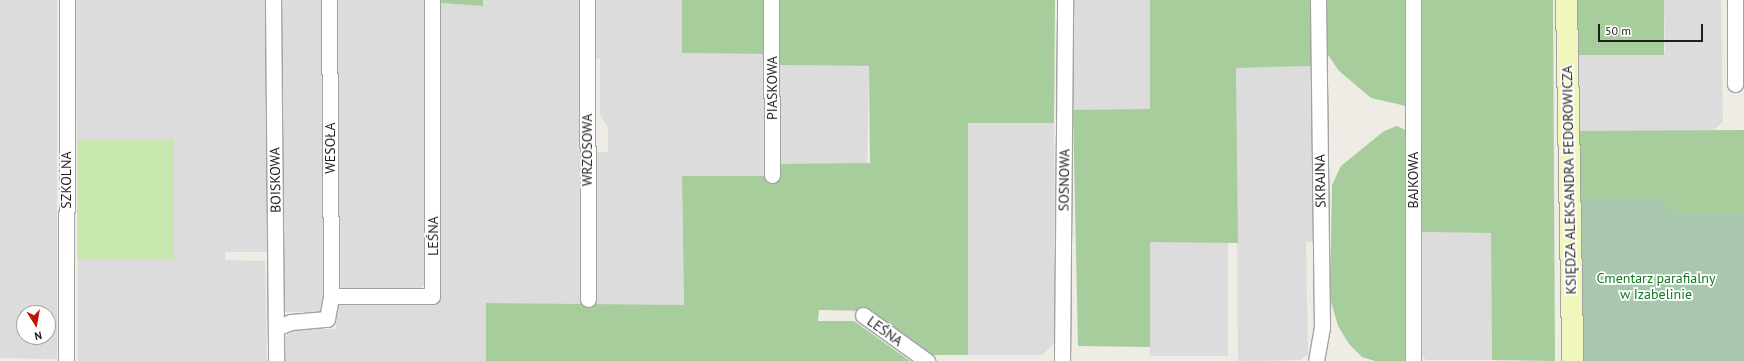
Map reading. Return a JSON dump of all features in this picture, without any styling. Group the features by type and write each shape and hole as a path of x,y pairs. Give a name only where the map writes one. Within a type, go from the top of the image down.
{"street":[{"name":"SZKOLNA","path":"66,361 67,0"},
{"name":"BOISKOWA","path":"273,0 276,361"},
{"name":"WESOŁA","path":"329,0 331,296"},
{"name":"LEŚNA","path":"331,296 432,296 432,0"},
{"name":"WRZOSOWA","path":"587,0 588,299"},
{"name":"PIASKOWA","path":"771,0 772,175"},
{"name":"SOSNOWA","path":"1062,361 1066,0"},
{"name":"SKRAJNA","path":"1316,361 1322,328 1318,0"},
{"name":"BAJKOWA","path":"1413,0 1414,361"},
{"name":"KSIĘDZA ALEKSANDRA FEDOROWICZA","path":"1566,0 1572,361"},
{"path":"1735,0 1735,84"},
{"path":"276,328 291,322 327,319 331,296"},
{"name":"LEŚNA","path":"863,314 927,361"}],"shaded area":[{"path":"0,0 57,0 57,359 0,358"},
{"path":"75,0 266,0 268,252 225,252 225,260 265,261 267,361 78,361 78,259 174,259 174,140 77,139"},
{"path":"278,0 324,0 326,303 320,312 282,312"},
{"path":"335,0 426,0 427,282 419,289 336,290"},
{"path":"483,0 581,0 582,305 486,303 486,361 282,361 282,340 293,329 336,329 337,305 343,302 439,302 440,3 483,6"},
{"path":"593,0 682,0 682,53 766,54 766,176 682,176 684,305 594,305 594,152 608,152 608,128 600,115 600,59 593,58"},
{"path":"1073,0 1150,0 1150,110 1073,110"},
{"path":"1664,0 1721,0 1723,121 1713,131 1577,131 1577,55 1665,53"},
{"path":"778,65 869,67 867,166 776,164"},
{"path":"1312,66 1313,242 1306,242 1308,354 1300,360 1238,361 1236,68"},
{"path":"968,123 1054,123 1055,342 1042,355 968,355"},
{"path":"1420,232 1491,233 1492,360 1426,360 1421,355"},
{"path":"1150,241 1228,241 1228,356 1150,356"}],"green space":[{"path":"440,0 483,0 483,6 440,3"},
{"path":"682,0 1055,0 1054,123 968,123 968,355 931,355 872,311 819,310 818,321 854,321 910,361 486,361 486,303 684,305 682,176 766,176 777,164 870,163 869,66 778,65 766,54 682,53"},
{"path":"1150,0 1313,0 1312,66 1236,68 1238,243 1150,242 1150,347 1078,346 1073,110 1150,109"},
{"path":"1324,0 1406,0 1406,106 1371,98 1339,71 1326,52"},
{"path":"1419,0 1553,0 1555,361 1492,360 1491,233 1420,232"},
{"path":"1577,0 1664,0 1664,55 1577,55"},
{"path":"1397,126 1407,131 1406,361 1375,361 1362,357 1349,344 1338,326 1330,298 1332,185 1341,166 1384,131"},
{"path":"1744,130 1744,213 1668,213 1576,200 1577,131"},
{"path":"77,139 174,139 174,259 77,259"},
{"name":"Cmentarz parafialny w Izabelinie","path":"1663,199 1668,213 1744,213 1744,361 1582,361 1576,200"}]}
